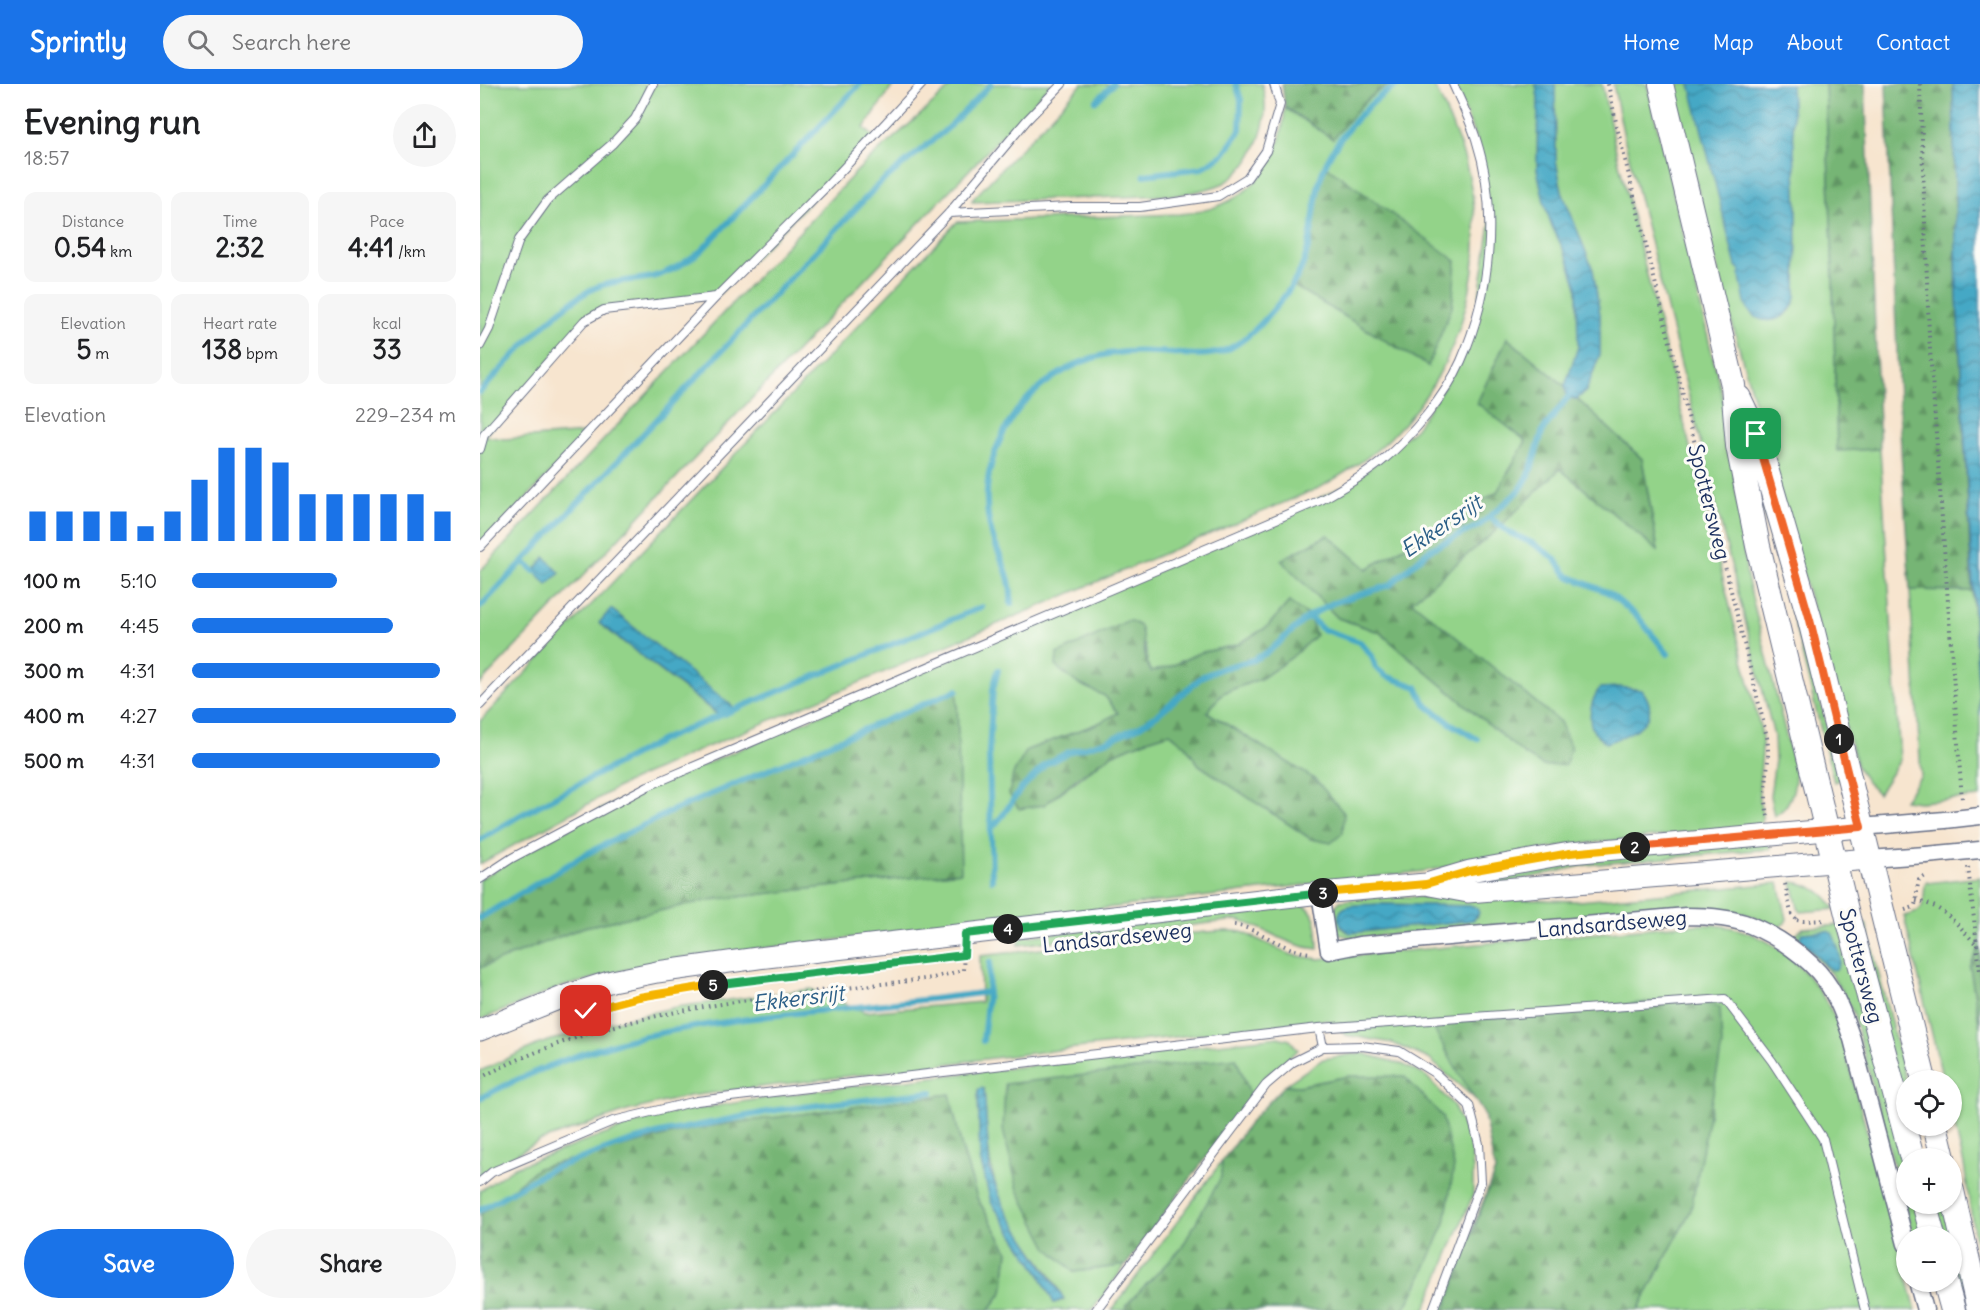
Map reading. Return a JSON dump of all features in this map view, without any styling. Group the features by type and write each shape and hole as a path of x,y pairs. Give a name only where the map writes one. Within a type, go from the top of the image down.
{"main road":[{"name":"Spottersweg","path":"1661,84 1733,385 1738,446 1758,546 1809,760 1909,1148"},
{"name":"Spottersweg","path":"1733,385 1756,434 1810,620 1922,1070"},
{"path":"1957,1214 1979,1310"},
{"path":"1948,1292 1953,1310"}],"street":[{"path":"1861,827 1980,816"},
{"name":"Landsardseweg","path":"480,1030 568,995 612,981 657,972 758,958 1320,893 1426,884 1470,871 1570,853 1861,827"},
{"path":"1869,859 1926,855 1974,855"},
{"name":"Landsardseweg","path":"1426,884 1468,892 1869,859"},
{"path":"1320,893 1329,951"},
{"name":"Landsardseweg","path":"1329,951 1359,945 1686,916 1715,917 1751,925 1782,943"},
{"name":"Spottersweg","path":"1782,943 1796,951 1814,968 1825,981 1841,1009 1852,1039 1901,1226"},
{"path":"1920,1292 1925,1310"}],"lane":[{"path":"480,346 489,329 519,240 548,200 612,144 635,119 653,84"},
{"path":"480,547 716,297 828,185 922,84"},
{"path":"480,705 949,213 1027,120 1062,84"},
{"path":"949,213 1069,207 1140,207 1218,196 1247,178 1266,151 1280,104 1274,84"},
{"path":"480,879 512,858 648,786 1321,500 1382,461 1422,420 1461,362 1486,278 1490,224 1486,182 1476,139 1453,84"},
{"path":"480,449 484,435 584,321 604,310 716,297"},
{"path":"480,1182 492,1172 612,1121 697,1101 1319,1028 1725,999 1772,1061 1823,1139 1865,1310"},
{"path":"1319,1028 1323,1047"},
{"path":"1096,1310 1266,1085 1293,1062 1323,1047 1362,1046 1400,1051 1436,1074 1469,1106 1479,1144 1481,1182 1433,1310"}],"path":[{"name":"Spottersweg","path":"1608,84 1660,305 1760,704 1769,747 1765,800 1773,834"},
{"path":"1920,84 1929,335 1964,812"},
{"path":"1974,855 1980,971"},
{"path":"1781,866 1791,913 1797,920"},
{"path":"1916,901 1929,903 1945,912 1977,945"},
{"path":"1228,926 1236,925 1253,930 1298,952 1316,954 1329,951"},
{"path":"480,1078 551,1046 650,1016 711,1004 933,978 963,970 965,934"},
{"path":"952,957 976,954"}],"green space":[{"path":"480,84 894,84 864,128 874,137 716,297 604,310 584,321 485,436 504,439 588,433 480,547"},
{"path":"953,84 1051,84 480,684 480,571 855,173"},
{"path":"1082,84 1262,84 1265,103 1263,126 1255,149 1242,169 1224,183 1207,189 1178,195 972,202"},
{"path":"1282,84 1392,84 1366,101 1333,139 1285,107"},
{"path":"1392,84 1432,84 1438,93 1464,157 1472,194 1475,232 1473,269 1466,306 1454,342 1438,376 1417,408 1376,451 1321,487 622,785 480,864 480,721 957,222 1179,214 1201,211 1222,204 1239,195 1254,183 1276,150 1285,108 1333,139 1359,107 1383,88","holes":["1325,166 1428,366 1292,285 1303,265 1319,183","611,609 735,709 735,710 719,716 600,624"]},
{"path":"1454,84 1536,84 1538,98 1537,169 1545,206 1568,259 1577,287 1578,347 1565,386 1507,338 1526,441 1497,492 1367,569 1328,535 1281,560 1338,618 1379,632 1525,755 1560,722 1411,601 1492,534 1560,469 1658,550 1642,459 1577,399 1586,391 1600,354 1600,315 1593,270 1562,192 1556,161 1555,84 1602,84 1616,151 1761,731 1759,796 1762,818 1760,824 1745,828 1570,845 1425,871 686,957 644,965 561,987 480,1020 480,968 584,927 710,900 960,872 956,690 676,809 584,855 480,918 480,879 603,808 1270,522 1354,481 1416,428 1460,362 1476,317 1490,224 1476,139","holes":["1289,602 1292,657 1262,678 1223,693 1207,712 1316,780 1311,839 1199,765 1185,745 1170,733 1111,755 1044,805 1027,750 1099,723 1118,713 1105,696 1077,683 1145,644 1148,667 1151,672 1169,667 1199,653 1237,645 1267,627"]},
{"path":"1613,84 1647,84 1722,395 1747,577 1795,771 1791,797 1784,808 1774,816 1770,796 1775,760 1774,736 1624,137"},
{"path":"1672,84 1690,84 1755,316 1775,320 1791,309 1796,296 1797,213 1791,84 1825,84 1837,450 1880,449 1900,760 1878,794 1857,767 1722,287"},
{"path":"1825,84 1865,84 1880,449 1837,451"},
{"path":"1886,84 1953,84 1957,296 1972,591 1910,590 1901,450"},
{"path":"1325,165 1456,261 1452,307 1428,366 1292,285 1303,265 1319,183"},
{"path":"1507,338 1565,386 1567,398 1577,399 1642,459 1658,551 1560,469 1492,534 1412,601 1560,722 1571,748 1565,765 1543,766 1525,755 1379,632 1338,618 1281,560 1328,535 1367,569 1497,492 1526,441 1477,403"},
{"path":"1750,434 1841,780 1834,782 1793,618 1747,453"},
{"path":"1910,590 1972,591 1980,715 1980,797 1919,802 1904,800 1921,776"},
{"path":"1289,602 1309,616 1316,635 1292,657 1262,678 1223,693 1207,712 1316,780 1344,813 1343,833 1331,843 1311,839 1199,765 1185,745 1170,733 1111,755 1044,805 1019,809 1009,794 1013,774 1027,750 1099,723 1118,713 1105,696 1077,683 1056,667 1057,654 1129,620 1140,626 1151,672 1169,667 1199,653 1237,645 1267,627"},
{"path":"957,690 961,872 710,900 584,927 480,968 480,918 584,855 676,809"},
{"path":"1769,841 1770,849 1586,865 1501,884 1465,885 1464,877 1544,863"},
{"path":"1980,877 1980,946 1970,967 1980,1028 1980,1275 1962,1148 1960,1148 1957,1136 1962,1136 1962,1070 1941,1070 1904,916 1920,909 1927,883"},
{"path":"1792,882 1817,890 1835,909 1801,912"},
{"path":"1779,883 1787,919 1779,927 1745,914 1708,907 1352,938 1339,934 1334,926 1333,918 1334,909 1340,901 1387,896 1579,901","holes":["1378,904 1474,906 1478,916 1473,920 1352,933 1341,927 1344,908"]},
{"path":"1301,904 1311,911 1314,917 1318,949 1286,941 1258,927 1237,920 1018,945 1022,937"},
{"path":"1866,923 1903,1070 1896,1070 1896,1075 1858,925"},
{"path":"1682,925 1715,925 1736,929 1773,945 1803,970 1816,986 1837,1022 1896,1237 1896,1292 1911,1292 1916,1310 1638,1310 1691,1210 1432,1024 1474,1098 1429,1059 1392,1043 1346,1035 1327,1020 1041,1052 689,1096 627,1111 539,1141 480,1175 480,1071 539,1044 607,1023 676,1007 811,989 865,1012 981,1002 980,956 1179,933 1242,932 1292,955 1319,959"},
{"path":"1840,925 1896,1127 1896,1136 1899,1136 1902,1148 1896,1148 1896,1173 1853,1013 1831,974 1796,937 1803,928","holes":["1827,931 1830,969 1800,938 1802,933"]},
{"path":"1980,946 1980,1028 1970,967"},
{"path":"1681,999 1720,1007 1722,1046 1691,1210 1638,1310 1445,1310 1495,1171 1484,1114 1431,1024"},
{"path":"1278,1037 1290,1040 1298,1050 1266,1076 1251,1097 1236,1058 1074,1272 1126,1265 1092,1310 989,1310 1003,1292 1008,1251 977,1198 961,1145 950,1094 697,1128 538,1168 480,1215 480,1191 515,1167 659,1115 812,1091","holes":["984,1089 991,1164 998,1192 1018,1230 1051,1276 1064,1300 1054,1303 1039,1273 991,1202 980,1159 978,1090"]},
{"path":"1361,1053 1402,1064 1426,1076 1453,1105 1470,1142 1473,1195 1425,1310 1404,1310 1418,1284 1349,1076 1299,1086 1285,1085 1323,1059"},
{"path":"1236,1058 1251,1097 1126,1265 1074,1272 1048,1248 1018,1190 1003,1130 1005,1084"},
{"path":"1349,1076 1404,1076 1442,1116 1454,1166 1445,1223 1404,1310 1125,1310 1126,1305 1181,1249 1221,1177 1222,1161 1250,1122 1285,1085 1299,1086"},
{"path":"950,1094 961,1145 977,1198 1008,1251 1003,1292 989,1310 480,1310 480,1215 538,1168 697,1128"},
{"path":"1222,1161 1222,1177 1181,1249 1126,1305 1125,1310 1112,1310"},
{"path":"1495,1171 1445,1310 1440,1310"},
{"path":"1907,1214 1920,1214 1923,1226 1910,1226"},
{"path":"1934,1214 1945,1214 1949,1226 1937,1226"},
{"path":"1962,1264 1973,1310 1960,1310 1955,1292 1962,1292"}],"water":[{"path":"1536,84 1555,84 1556,161 1562,192 1593,270 1600,315 1600,354 1586,391 1577,399 1567,398 1565,386 1578,347 1577,287 1568,259 1545,206 1537,169 1538,98"},
{"path":"1690,84 1791,84 1797,213 1796,296 1789,310 1777,319 1763,320 1755,317 1746,306 1740,270 1736,266"},
{"path":"1953,84 1980,84 1980,715 1957,296"},
{"path":"545,557 560,573 547,585 534,571"},
{"path":"611,609 736,709 720,716 599,623"},
{"path":"1619,687 1642,690 1650,710 1642,725 1606,743 1592,728 1590,716 1592,704 1600,688"},
{"path":"1352,905 1471,906 1477,908 1479,913 1473,920 1351,933 1343,928 1339,916 1340,911 1344,908"},
{"path":"1827,931 1832,933 1840,954 1840,963 1835,970 1830,969 1800,938 1802,933"},
{"path":"984,1089 990,1171 1004,1207 1064,1299 1054,1303 1039,1273 991,1202 980,1159 978,1090"}],"waterway":[{"path":"480,392 535,334 581,295 604,285 659,275 678,267 701,251 860,84"},
{"path":"480,607 879,184 948,128 991,84"},
{"path":"1096,101 1113,84"},
{"path":"1144,175 1202,168 1224,154 1240,130 1241,100 1236,84"},
{"name":"Ekkersrijt","path":"1011,604 1008,576 988,519 987,489 997,446 1020,407 1054,377 1094,357 1136,352 1196,355 1217,353 1227,350 1246,338 1275,308 1292,285 1303,264 1309,245 1319,184 1330,155 1361,114 1399,84"},
{"name":"Ekkersrijt","path":"991,829 1020,790 1046,764 1069,752 1109,740 1140,726 1203,676 1253,660 1268,652 1309,616 1333,603 1390,585 1429,550 1480,525 1520,490 1529,475 1543,430 1571,393"},
{"path":"1490,517 1508,532 1534,544 1554,558 1568,576 1609,593 1638,617 1668,654"},
{"path":"523,561 534,571"},
{"path":"480,840 519,816 666,738 982,607"},
{"path":"1309,616 1322,629 1360,642 1372,656 1376,668 1386,676 1417,687 1425,704 1450,723 1477,739"},
{"name":"Ekkersrijt","path":"992,880 989,751 993,689 998,670"},
{"path":"480,918 584,855 676,809 957,690"},
{"name":"Ekkersrijt","path":"480,1098 561,1062 602,1047 645,1036 730,1021 988,992 990,962"},
{"name":"Ekkersrijt","path":"983,1041 988,992"},
{"path":"480,1210 549,1170 660,1133 777,1110 932,1092"}],"route":[{"path":"586,1011 639,997 687,988 964,955 965,934 1320,893 1426,884 1470,871 1570,853 1861,827 1810,620 1756,434"}]}
